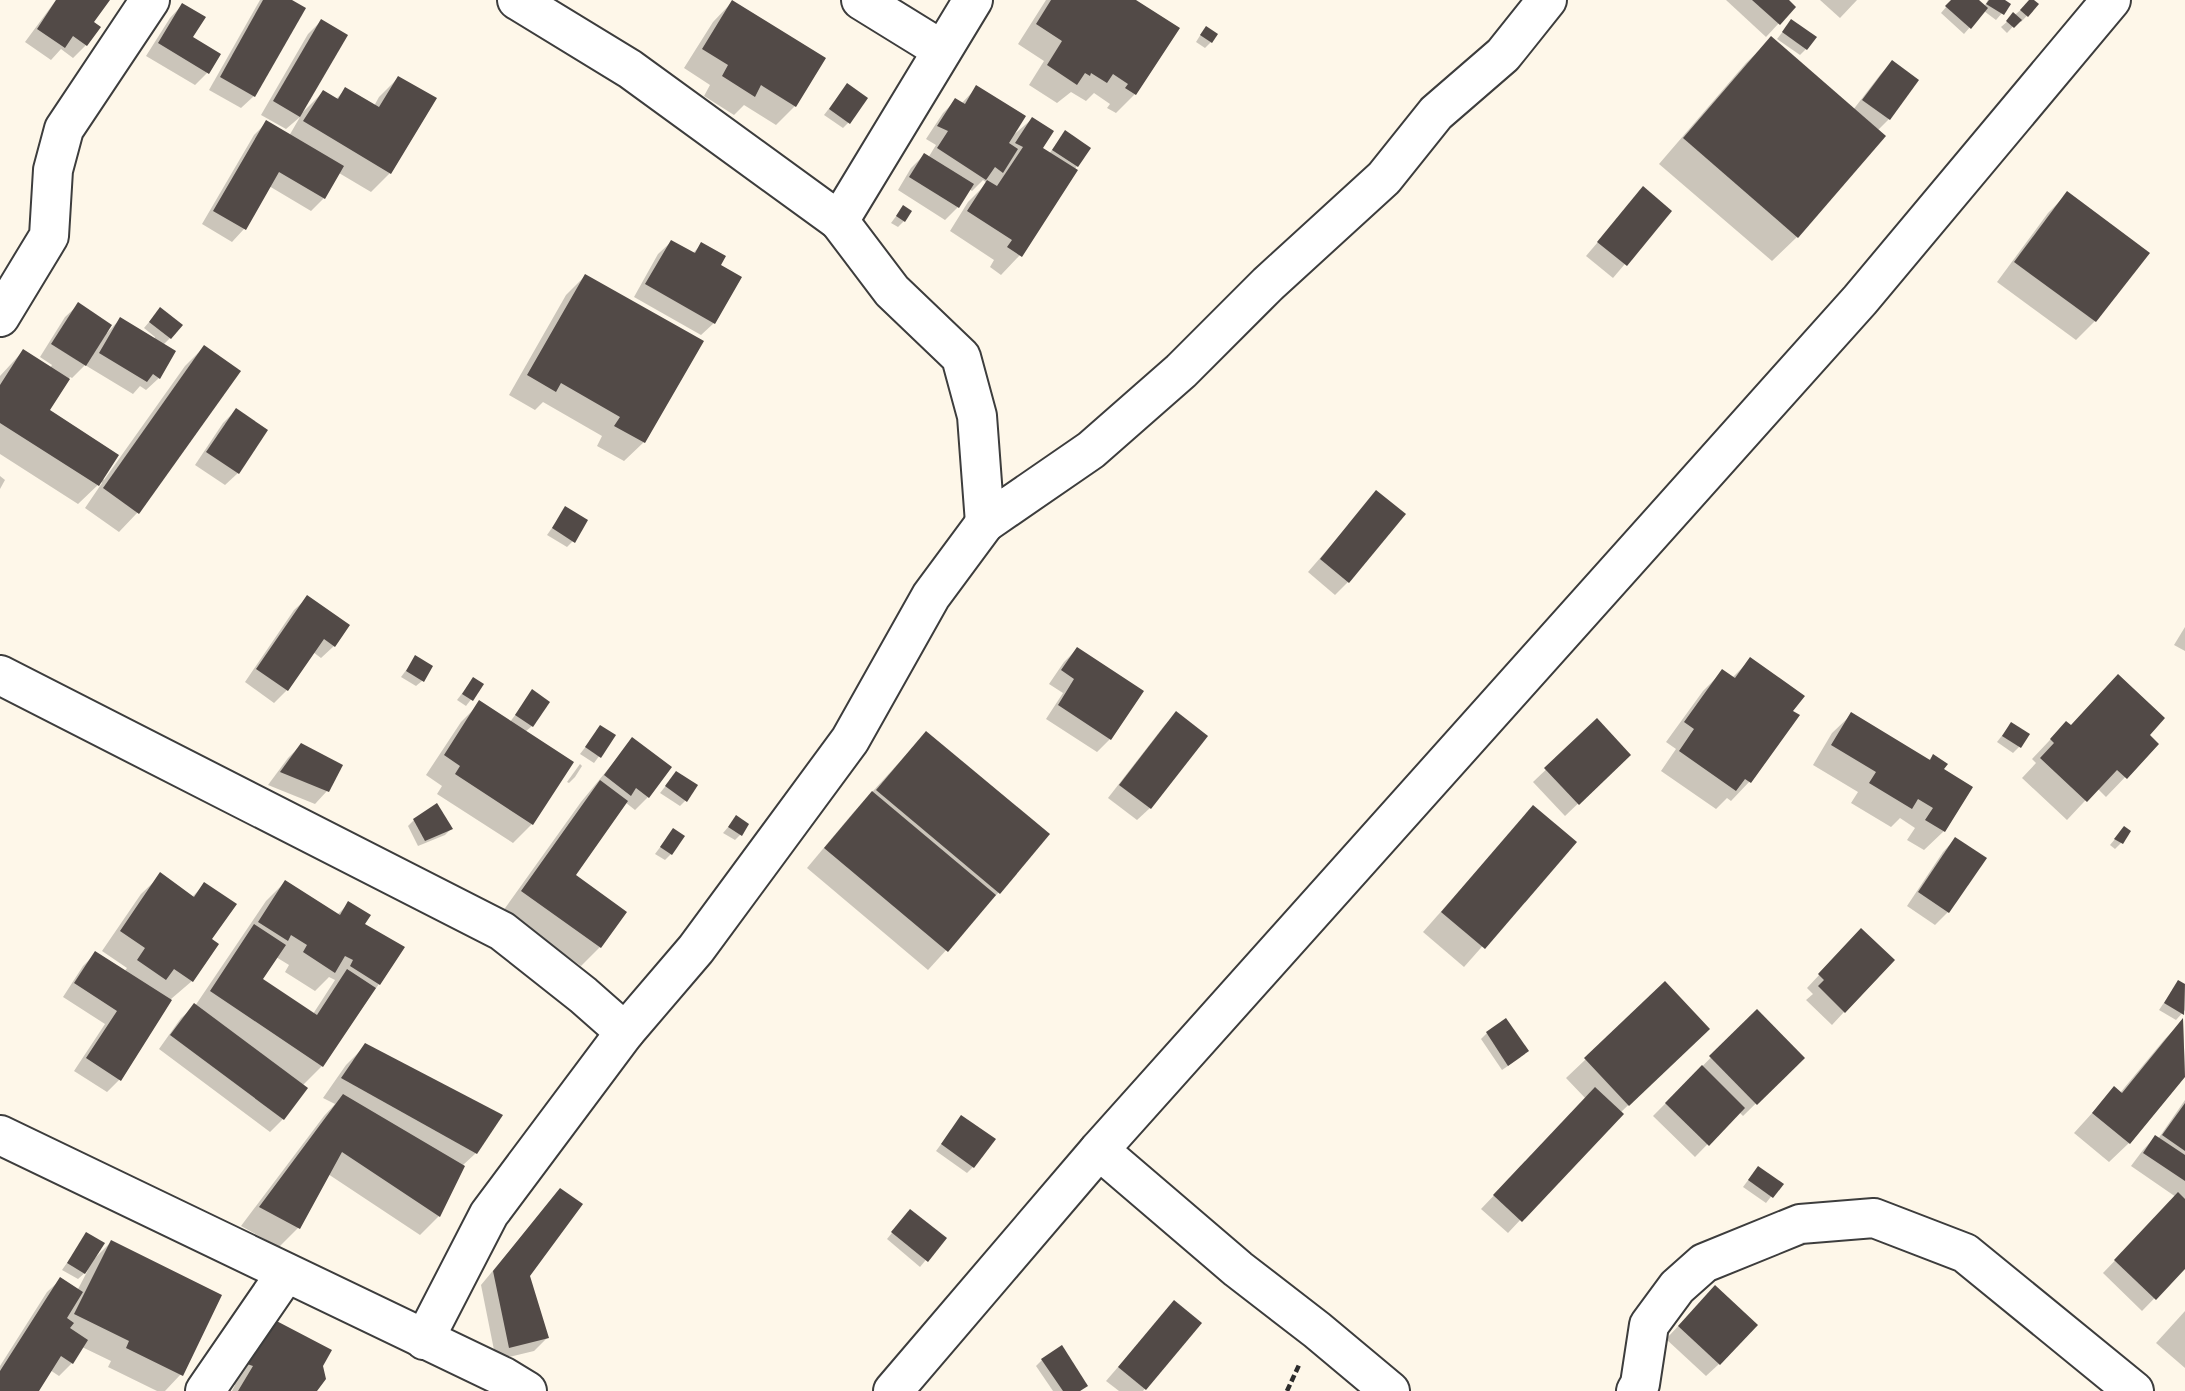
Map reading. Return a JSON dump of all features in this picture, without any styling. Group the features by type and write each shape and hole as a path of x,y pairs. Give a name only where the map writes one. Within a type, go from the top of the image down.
{"street":[{"path":"0,317 49,236 53,170 64,128 150,0"},
{"path":"517,0 630,69 839,221 892,291 961,357 977,416 985,523"},
{"path":"861,0 942,50"},
{"path":"839,221 973,0"},
{"path":"424,1340 489,1214 625,1032 696,949 850,740 931,596 985,523 1091,450 1181,371 1268,284 1384,178 1436,113 1503,55 1547,0"},
{"path":"893,1391 1099,1150 1860,300 2111,0"},
{"path":"0,675 502,931 625,1032"},
{"path":"0,1135 504,1377 527,1391"},
{"path":"1099,1150 1238,1269 1390,1391"},
{"path":"1636,1391 1640,1384 1648,1325 1677,1287 1704,1263 1800,1224 1874,1218 1965,1253 2134,1391"},
{"path":"205,1391 286,1273"}],"building":[{"path":"56,0 110,0 94,22 101,27 87,46 73,36 65,48 37,29"},
{"path":"263,0 292,0 306,8 255,97 220,77"},
{"path":"732,0 826,58 796,107 761,85 755,97 722,76 728,65 702,49"},
{"path":"1051,0 1136,0 1180,28 1136,95 1125,88 1128,84 1113,74 1107,83 1091,73 1090,76 1085,73 1077,85 1047,65 1062,41 1036,24"},
{"path":"1752,0 1789,0 1796,7 1780,25"},
{"path":"1951,0 1979,0 1988,8 1971,29 1945,6"},
{"path":"1989,0 2005,0 2011,4 2004,15 1986,4"},
{"path":"2029,0 2039,4 2028,17 2020,10"},
{"path":"182,3 206,17 193,37 221,54 209,74 158,43"},
{"path":"2013,12 2022,20 2014,28 2006,21"},
{"path":"321,19 348,35 300,117 273,101"},
{"path":"1791,19 1817,37 1807,50 1782,32"},
{"path":"1206,26 1218,34 1212,43 1200,35"},
{"path":"1771,36 1886,136 1798,238 1683,138"},
{"path":"1892,60 1919,80 1890,120 1862,100"},
{"path":"398,76 437,98 391,174 303,121 323,90 338,99 345,87 379,107"},
{"path":"847,83 868,98 850,124 829,109"},
{"path":"976,85 1026,116 1009,143 1018,149 1003,173 995,167 986,180 937,148 948,131 937,126 955,98 965,104"},
{"path":"1032,117 1054,131 1043,148 1078,170 1022,257 1007,247 1012,240 967,211 987,180 997,186 1023,147 1015,143"},
{"path":"266,120 344,166 325,199 279,172 246,230 213,211"},
{"path":"1065,130 1091,148 1078,167 1052,150"},
{"path":"924,153 974,184 959,208 909,177"},
{"path":"1643,186 1672,211 1627,266 1597,242"},
{"path":"2067,191 2150,253 2096,322 2014,262"},
{"path":"903,205 912,211 905,222 896,216"},
{"path":"671,240 695,253 701,242 726,256 721,265 742,277 715,324 645,284"},
{"path":"585,274 704,341 645,443 614,426 620,417 561,383 556,392 527,375"},
{"path":"78,302 112,325 86,366 51,344"},
{"path":"160,307 183,325 171,339 149,322"},
{"path":"120,317 176,351 160,379 153,374 147,382 99,353"},
{"path":"204,345 241,371 139,514 103,488"},
{"path":"23,349 70,379 50,410 119,455 99,486 0,423 0,385"},
{"path":"236,408 268,430 239,474 206,452"},
{"path":"1376,490 1406,514 1349,583 1320,559"},
{"path":"565,506 588,520 575,543 552,528"},
{"path":"307,595 350,625 335,647 324,639 288,691 256,669"},
{"path":"1077,647 1144,691 1111,740 1058,705 1074,679 1061,670"},
{"path":"415,655 433,666 424,682 406,671"},
{"path":"1750,657 1805,696 1793,711 1800,715 1751,783 1745,779 1736,791 1679,751 1694,729 1684,722 1722,669 1735,678"},
{"path":"2118,674 2165,718 2150,735 2159,744 2127,779 2117,770 2087,802 2040,758 2054,743 2050,739 2066,721 2071,725"},
{"path":"473,677 484,684 473,701 462,694"},
{"path":"532,689 550,702 533,727 515,715"},
{"path":"479,700 574,762 533,825 455,774 460,766 444,755"},
{"path":"1176,711 1208,736 1151,809 1119,785"},
{"path":"1851,712 1930,760 1933,754 1948,764 1944,769 1973,787 1945,832 1925,820 1933,808 1918,799 1912,809 1869,783 1876,772 1831,745"},
{"path":"1597,718 1631,755 1579,805 1544,768"},
{"path":"2011,722 2030,734 2021,748 2002,736"},
{"path":"600,725 616,735 601,758 585,747"},
{"path":"926,731 1050,834 1000,894 876,790"},
{"path":"632,737 672,767 649,798 636,788 631,796 604,775"},
{"path":"301,743 343,765 329,792 280,772"},
{"path":"676,771 698,785 687,802 665,786"},
{"path":"600,780 628,801 576,875 627,912 601,948 521,891"},
{"path":"872,791 996,895 948,952 824,848"},
{"path":"437,803 453,829 425,841 413,819"},
{"path":"1533,805 1577,842 1485,949 1441,912"},
{"path":"736,815 749,824 742,836 728,827"},
{"path":"2124,826 2131,831 2123,844 2114,839"},
{"path":"673,828 685,836 672,855 660,847"},
{"path":"1955,837 1987,858 1949,913 1918,892"},
{"path":"160,872 194,897 204,882 237,904 212,939 219,944 193,982 174,969 166,980 137,960 145,948 120,931"},
{"path":"285,880 340,915 348,901 371,915 365,924 405,947 380,985 350,966 353,960 345,956 335,973 303,952 307,945 291,935 288,941 258,922"},
{"path":"254,924 286,945 263,979 317,1015 347,969 376,988 323,1067 210,991"},
{"path":"1861,928 1895,960 1845,1013 1818,986 1824,980 1818,974"},
{"path":"95,951 172,1000 121,1081 86,1058 117,1011 74,983"},
{"path":"2178,980 2185,984 2184,1015 2164,1003"},
{"path":"1665,981 1710,1029 1629,1106 1584,1058"},
{"path":"194,1003 308,1088 284,1120 170,1035"},
{"path":"1757,1009 1805,1058 1757,1105 1709,1056"},
{"path":"1506,1018 1529,1051 1508,1066 1486,1032"},
{"path":"2183,1018 2185,1077 2130,1144 2092,1113 2114,1086 2122,1093"},
{"path":"365,1043 503,1115 477,1154 341,1078"},
{"path":"1702,1065 1745,1108 1709,1146 1665,1103"},
{"path":"1595,1087 1624,1114 1522,1222 1493,1195"},
{"path":"343,1094 465,1166 440,1217 342,1152 300,1229 259,1207"},
{"path":"2185,1103 2185,1151 2162,1135"},
{"path":"961,1115 996,1139 974,1168 941,1144"},
{"path":"2155,1135 2185,1155 2185,1181 2143,1153"},
{"path":"1758,1166 1784,1184 1773,1198 1748,1180"},
{"path":"560,1188 583,1204 530,1276 549,1338 509,1348 493,1271"},
{"path":"2178,1192 2185,1199 2185,1269 2156,1300 2114,1260"},
{"path":"910,1209 947,1238 928,1262 891,1232"},
{"path":"86,1232 105,1243 85,1274 67,1263"},
{"path":"111,1240 222,1295 183,1376 126,1348 129,1341 74,1314"},
{"path":"60,1277 83,1292 67,1318 74,1323 70,1328 88,1340 73,1364 61,1356 39,1391 0,1391 0,1371"},
{"path":"1715,1285 1758,1325 1720,1365 1678,1326"},
{"path":"1174,1300 1202,1323 1146,1390 1118,1367"},
{"path":"267,1316 332,1350 323,1366 326,1379 317,1391 238,1391 253,1366 238,1361"},
{"path":"1062,1345 1088,1386 1080,1391 1063,1391 1041,1359"}]}
